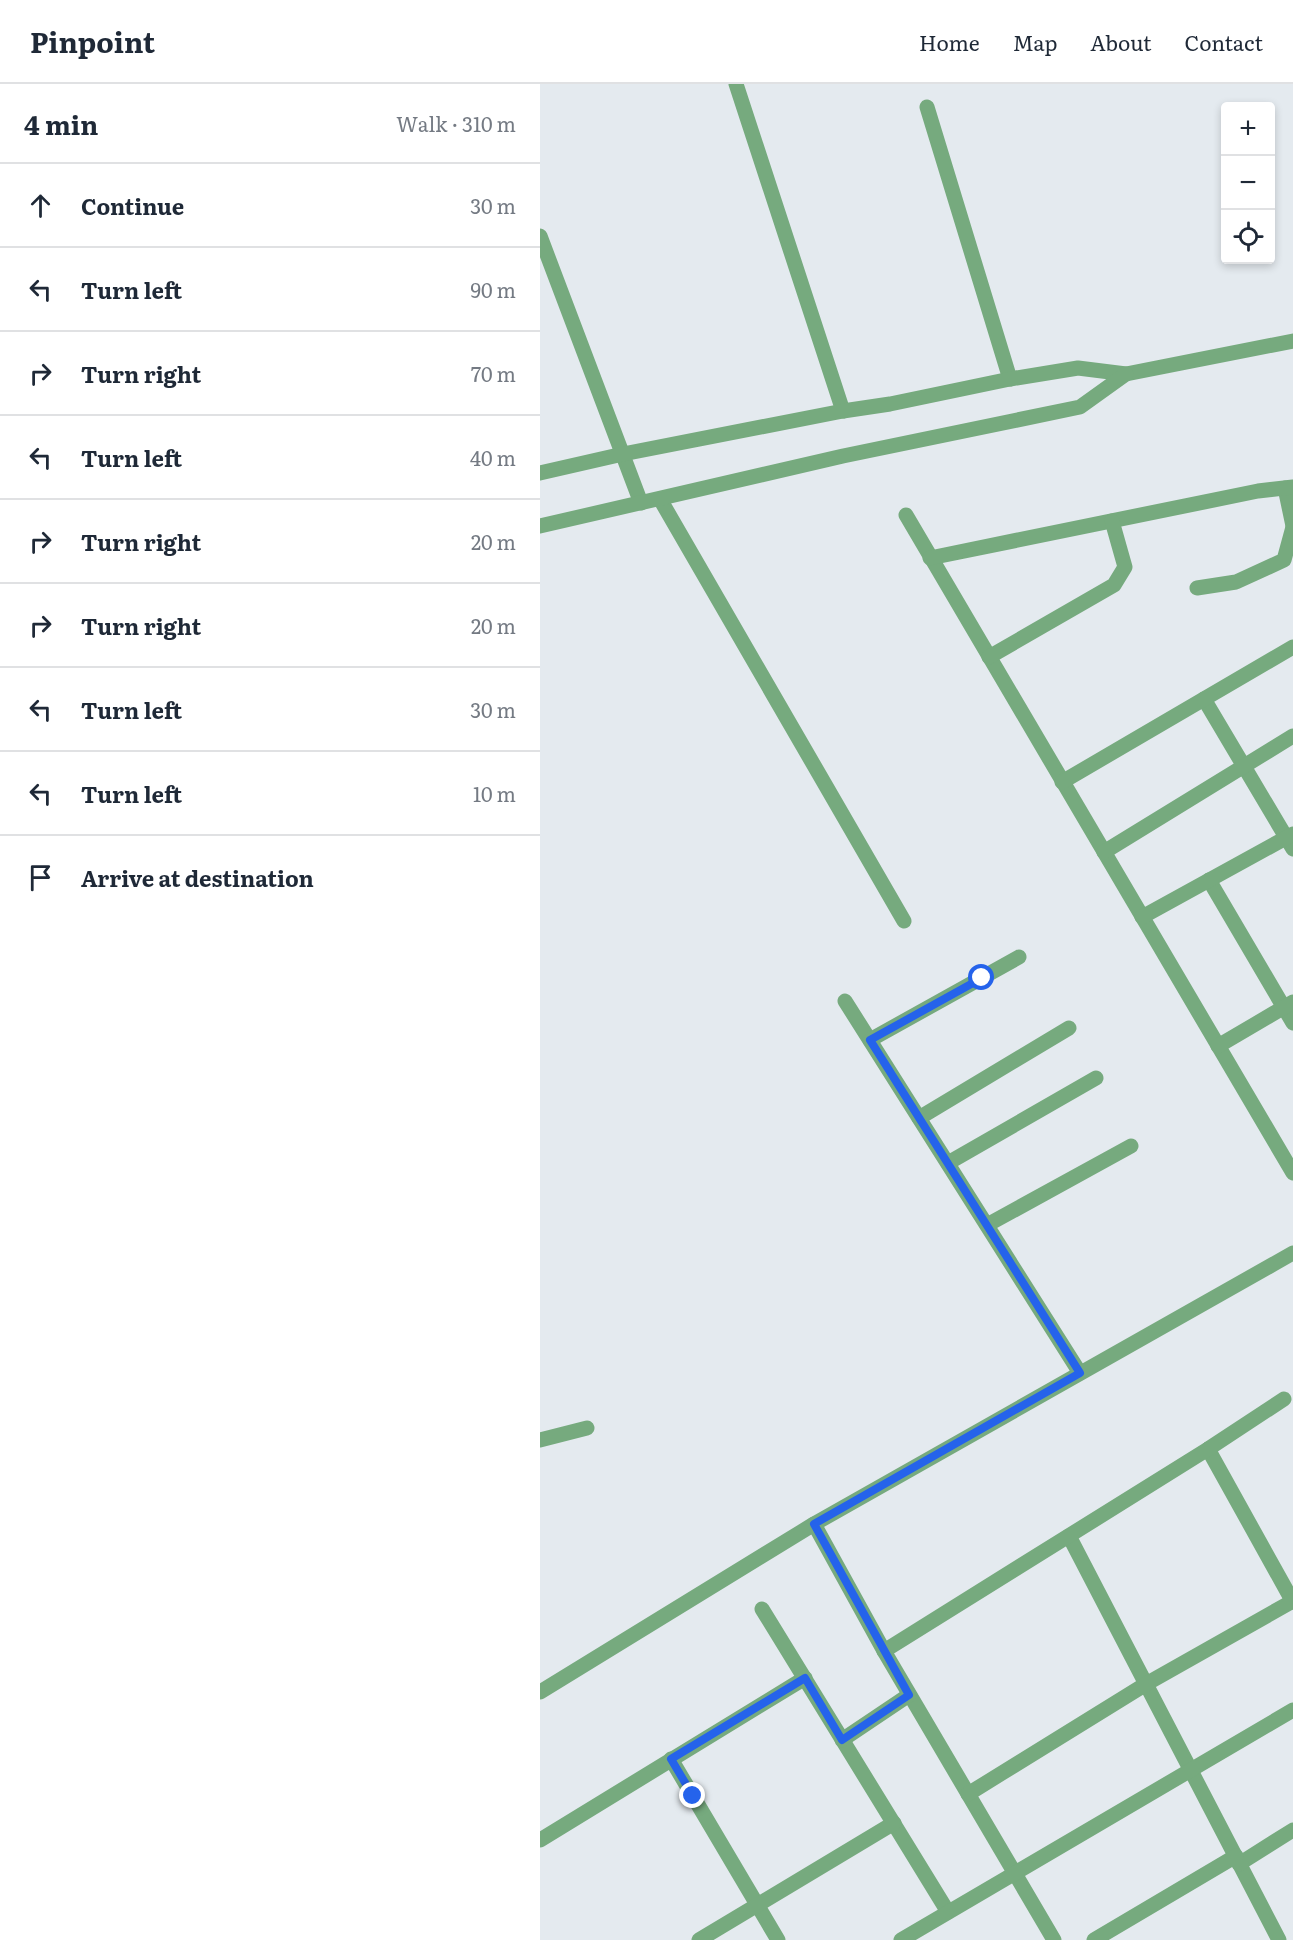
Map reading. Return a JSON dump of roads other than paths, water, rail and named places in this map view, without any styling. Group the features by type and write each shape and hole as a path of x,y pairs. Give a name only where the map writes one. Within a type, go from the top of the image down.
{"street":[{"path":"736,84 843,411"},
{"path":"927,107 1010,379"},
{"path":"540,236 641,503"},
{"path":"540,472 1010,379 1078,368 1126,374 1293,341"},
{"path":"540,526 843,456 1080,407 1126,374"},
{"path":"930,558 1258,491 1289,488 1293,527 1284,560 1236,582 1197,588"},
{"path":"660,499 904,921"},
{"path":"906,515 1293,1173"},
{"path":"989,657 1114,585 1125,567 1112,521"},
{"path":"1062,782 1293,647"},
{"path":"1142,917 1209,880 1291,840 1204,699"},
{"path":"1104,852 1293,736"},
{"path":"1209,880 1288,1005 1293,1023"},
{"path":"870,1040 1019,957"},
{"path":"845,1001 1080,1373"},
{"path":"1218,1046 1288,1005"},
{"path":"919,1118 1069,1028"},
{"path":"948,1163 1096,1078"},
{"path":"987,1225 1131,1146"},
{"path":"540,1692 814,1524 1293,1253"},
{"path":"884,1651 1284,1399"},
{"path":"540,1440 587,1428"},
{"path":"968,1794 1146,1684 1293,1602 1208,1449"},
{"path":"814,1524 909,1695 1054,1940"},
{"path":"1069,1536 1279,1940"},
{"path":"762,1609 948,1912"},
{"path":"540,1840 805,1678"},
{"path":"842,1740 909,1695"},
{"path":"901,1940 1293,1710"},
{"path":"671,1759 778,1940"},
{"path":"699,1940 894,1823"},
{"path":"1094,1940 1293,1830"}]}
